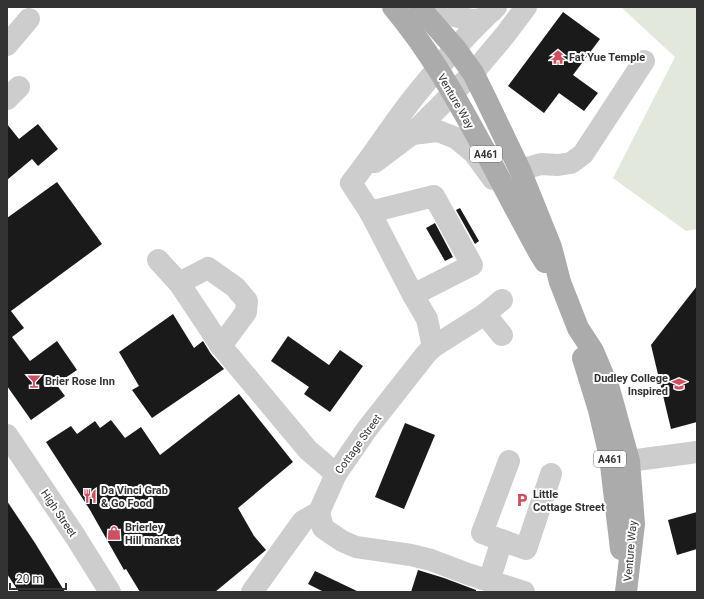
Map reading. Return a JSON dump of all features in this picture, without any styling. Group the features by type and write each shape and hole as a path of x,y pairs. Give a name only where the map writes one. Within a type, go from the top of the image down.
{"main road":[{"name":"Venture Way","path":"393,7 417,37 438,69 465,115 540,254 560,282"},
{"name":"Venture Way","path":"419,7 455,48 473,73 492,110 520,170 551,247 560,282 578,328 593,351 609,388 629,461 634,524 626,592"},
{"name":"Venture Way","path":"578,328 583,358 599,410 610,457 626,592"}],"street":[{"path":"432,7 439,12 471,20 489,13"},
{"path":"357,176 412,134 473,73 526,7"},
{"path":"441,342 413,295 370,212 351,183 414,98 455,48 489,13"},
{"path":"7,45 29,19"},
{"path":"520,170 541,164 558,165 571,163 583,154 644,61"},
{"path":"438,69 473,73"},
{"path":"412,134 438,131 456,138 474,153 519,216"},
{"path":"370,212 434,196 472,265 413,295"},
{"path":"158,260 179,283 221,346 308,450 336,474"},
{"path":"179,283 208,268 235,286 246,301 246,312 221,346"},
{"name":"Cottage Street","path":"319,512 336,474 368,429 426,354 441,342 485,314 502,300"},
{"path":"485,314 502,335"},
{"name":"High Street","path":"7,435 75,536 110,592"},
{"path":"629,461 697,452"},
{"path":"508,461 482,533 526,549 551,474"},
{"path":"252,592 303,521 319,512 323,528 342,541 356,547 411,555 431,560 524,592"},
{"path":"494,582 507,542"}],"shaded area":[{"path":"621,7 697,7 697,229 686,231 613,178 675,57"}],"building":[{"name":"Fat Yue Temple","path":"563,12 600,39 573,75 598,93 584,111 559,93 544,113 508,86"},
{"path":"7,124 19,139 38,124 58,149 38,166 32,159 7,180"},
{"path":"57,182 102,244 11,311 24,328 12,337 30,361 57,341 77,370 56,384 65,396 31,420 7,386 7,218"},
{"path":"460,208 479,241 475,244 456,210"},
{"path":"435,223 453,257 445,261 426,228"},
{"name":"Dudley College Inspired","path":"697,286 697,422 671,429 651,345"},
{"path":"173,314 194,348 203,341 211,354 224,369 152,418 132,390 139,386 119,352"},
{"path":"288,336 329,365 340,350 363,366 330,412 304,394 309,387 271,361"},
{"path":"239,394 293,462 238,508 254,536 266,550 215,592 140,592 126,569 124,570 90,510 46,442 71,426 77,434 95,421 100,428 111,420 125,438 141,427 160,455"},
{"path":"405,423 435,435 404,509 375,497"},
{"path":"7,501 65,592 19,592 7,574"},
{"path":"697,512 697,549 677,555 668,520"},
{"path":"418,570 476,590 476,592 411,592"},
{"path":"315,571 359,592 324,592 308,584"}],"place":[{"name":"Fat Yue Temple","path":"558,57"},
{"name":"Brier Rose Inn","path":"34,381"},
{"name":"Dudley College Inspired","path":"679,384"},
{"name":"Da Vinci Grab & Go Food","path":"90,496"},
{"name":"Little Cottage Street","path":"522,500"},
{"name":"Brierley Hill market","path":"114,533"}]}
